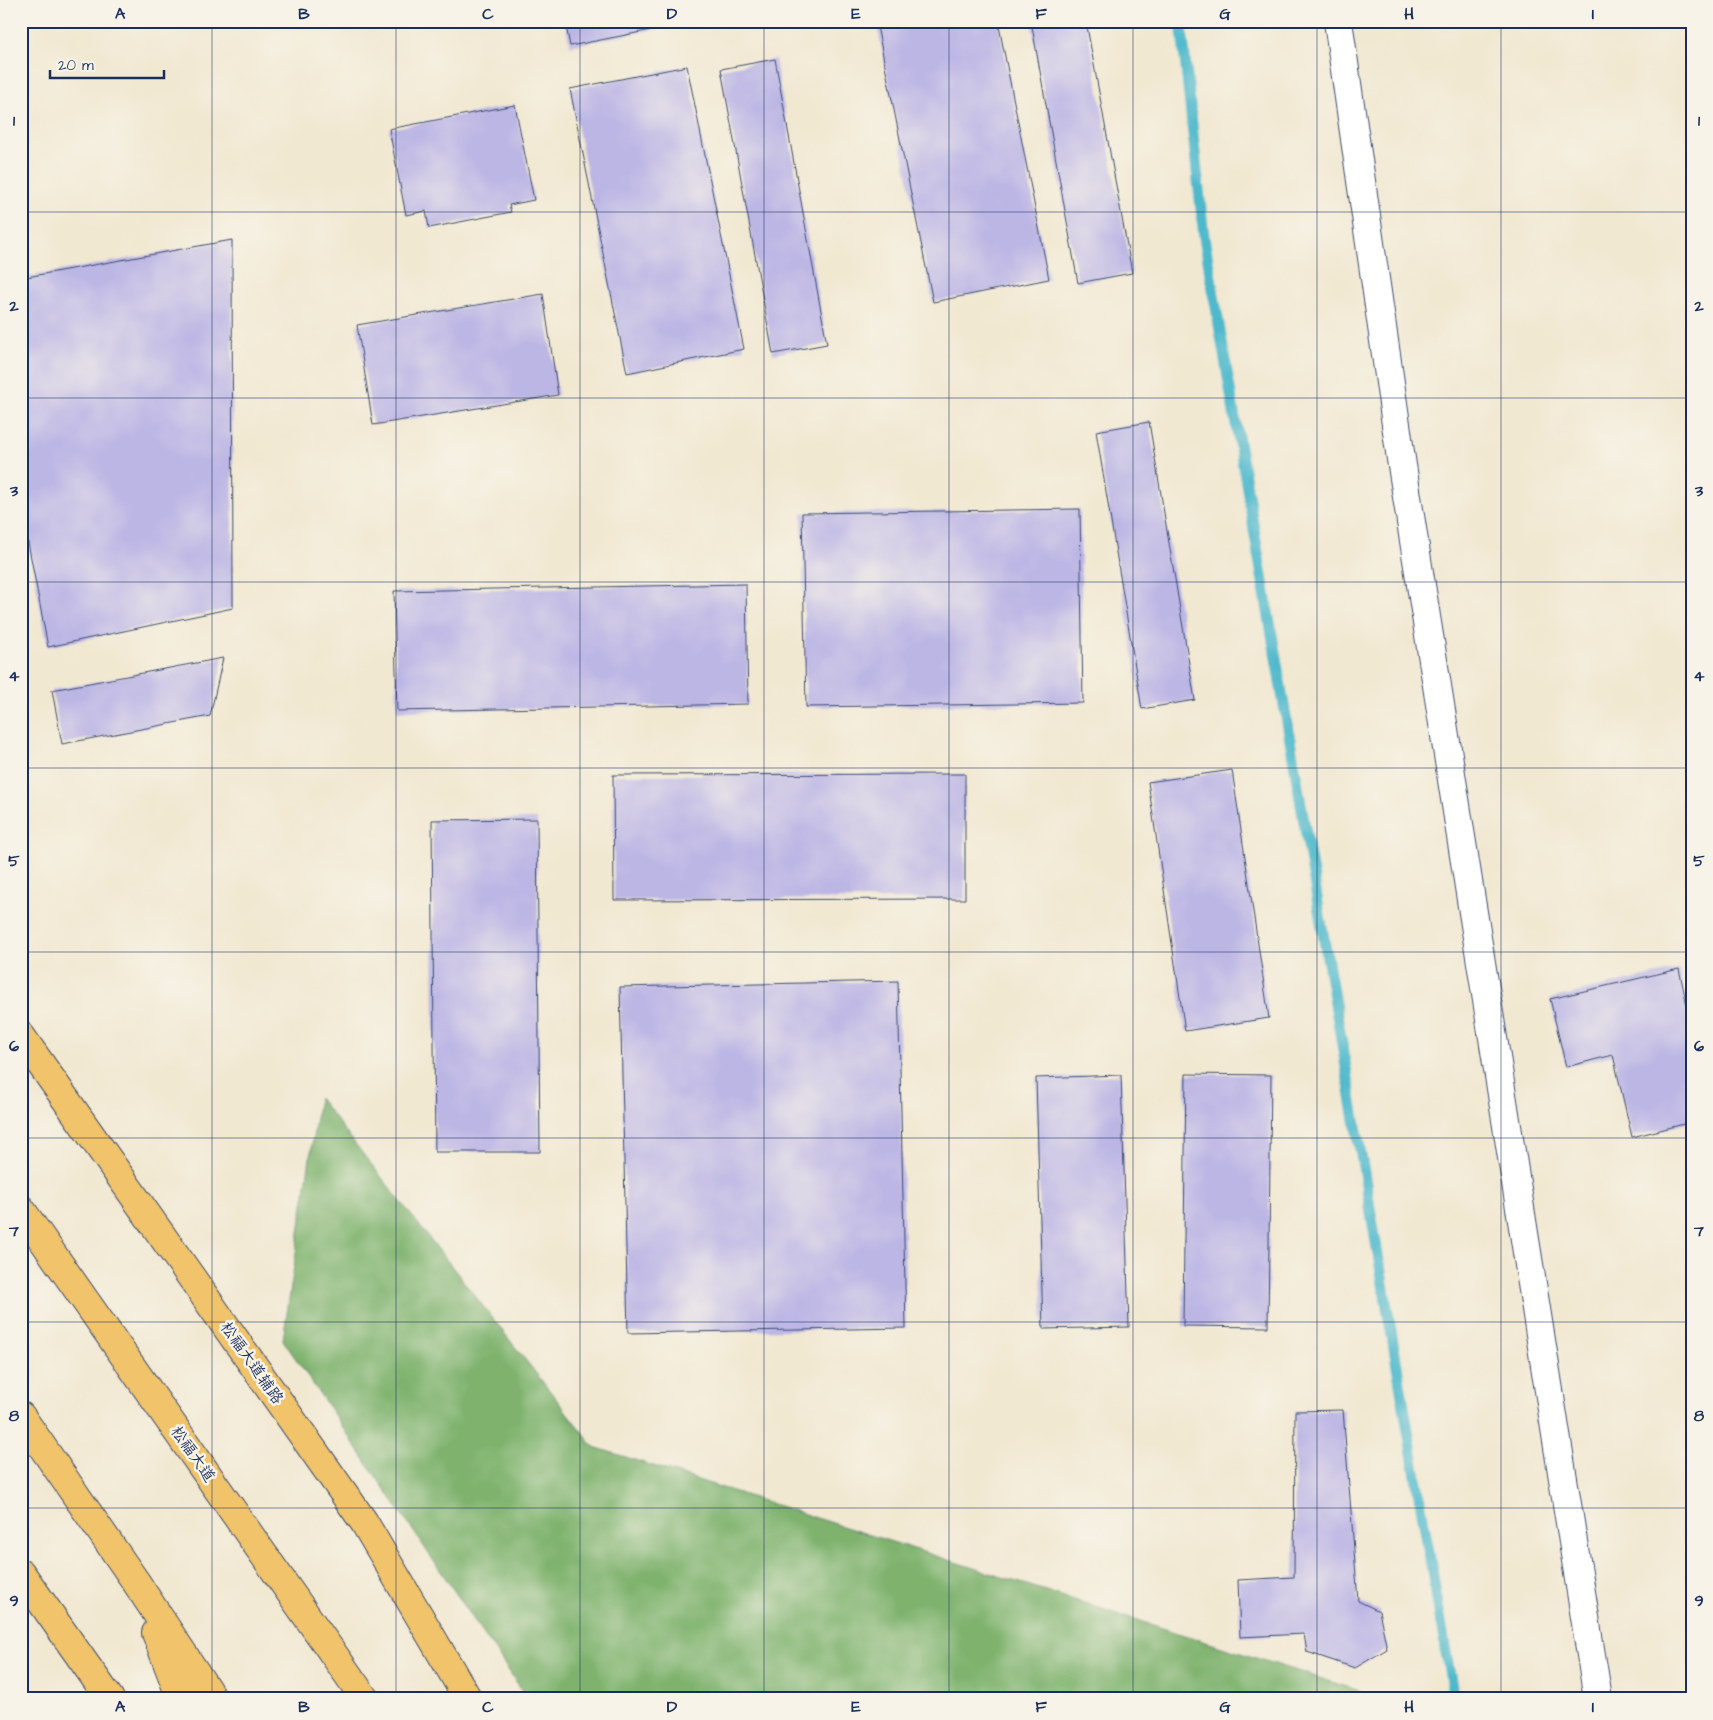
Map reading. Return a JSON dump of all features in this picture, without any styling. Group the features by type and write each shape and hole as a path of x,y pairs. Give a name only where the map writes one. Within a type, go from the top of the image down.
{"main road":[{"name":"松福大道辅路","path":"21,1036 364,1522 468,1699"},
{"name":"松福大道","path":"21,1210 365,1699"},
{"path":"21,1416 136,1582 212,1699"},
{"path":"21,1573 110,1699"},
{"path":"136,1582 181,1699"}],"street":[{"path":"1338,21 1402,469 1598,1699"}],"green space":[{"path":"319,1098 594,1447 1385,1699 528,1699 283,1340"}],"building":[{"path":"565,21 687,21 687,23 570,46"},
{"path":"876,21 998,21 1049,279 933,302"},
{"path":"1031,21 1086,21 1132,273 1078,283"},
{"path":"775,59 827,344 773,354 721,69"},
{"path":"687,66 744,349 627,373 570,89"},
{"path":"515,105 534,200 509,205 511,212 429,228 426,211 406,215 389,129"},
{"path":"232,240 233,608 48,647 21,506 21,278"},
{"path":"543,294 558,395 373,425 357,325"},
{"path":"1149,422 1195,700 1142,709 1096,431"},
{"path":"1080,509 1083,703 806,707 802,513"},
{"path":"746,584 748,704 397,711 394,591"},
{"path":"223,658 210,716 62,744 52,690"},
{"path":"1232,770 1269,1018 1185,1031 1148,782"},
{"path":"965,774 965,899 614,900 613,775"},
{"path":"537,819 540,1152 435,1152 432,820"},
{"path":"1679,969 1687,1005 1692,1004 1692,1122 1632,1137 1613,1055 1566,1067 1550,999"},
{"path":"898,981 906,1328 628,1333 620,987"},
{"path":"1186,1074 1271,1075 1268,1327 1183,1326"},
{"path":"1121,1075 1129,1327 1043,1329 1036,1078"},
{"path":"1343,1410 1358,1601 1379,1611 1387,1649 1355,1668 1307,1652 1304,1634 1240,1637 1238,1580 1294,1577 1295,1411"},
{"path":"1692,1487 1692,1513 1691,1513 1686,1488"}],"waterway":[{"path":"1181,21 1204,237 1454,1699"}]}
